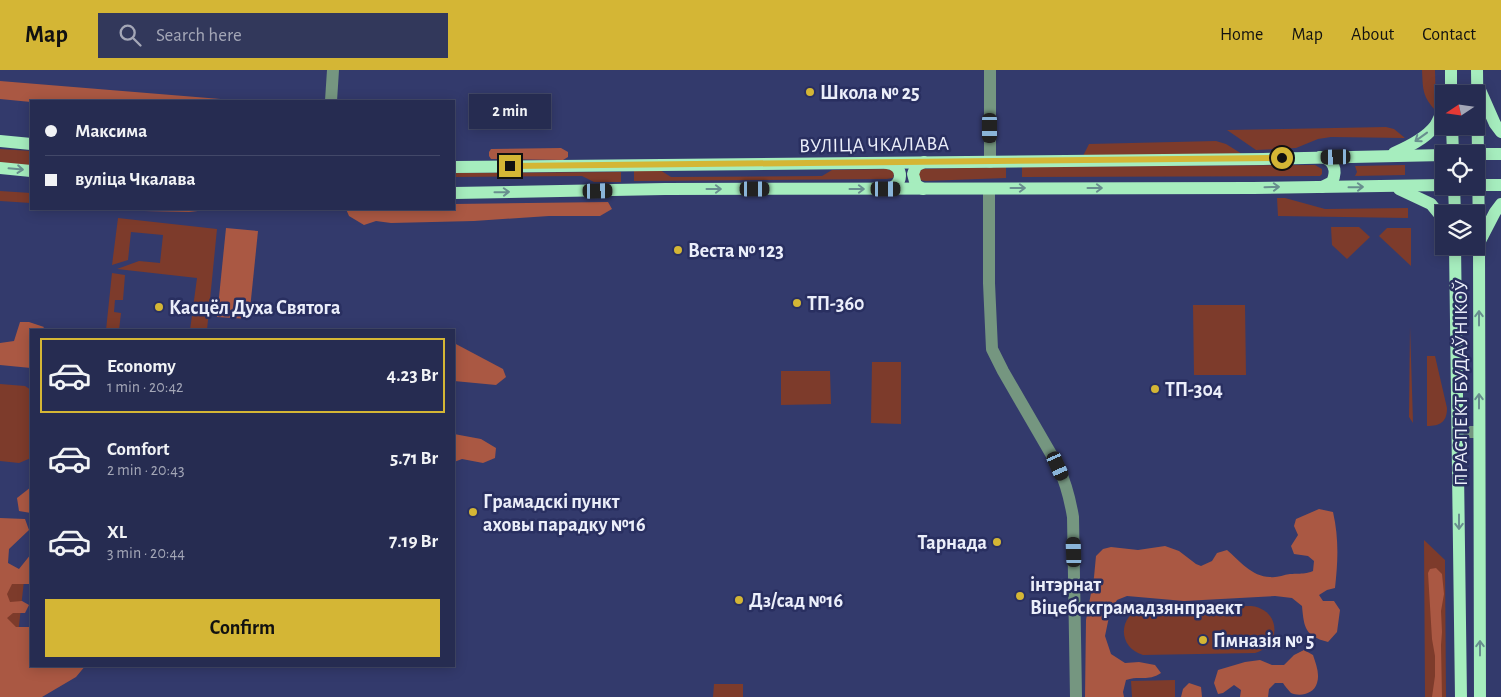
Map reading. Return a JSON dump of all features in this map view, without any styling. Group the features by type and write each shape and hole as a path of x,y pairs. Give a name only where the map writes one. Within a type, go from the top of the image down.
{"main road":[{"name":"ПРАСПЕКТ БУДАЎНІКОЎ","path":"1477,70 1477,145"},
{"path":"1477,83 1495,124 1501,132"},
{"path":"1389,156 1423,137 1435,126"},
{"path":"0,141 30,144"},
{"path":"1485,154 1501,154"},
{"name":"ВУЛІЦА ЧКАЛАВА","path":"455,167 1264,159 1435,155"},
{"path":"1319,157 1324,157 1332,163 1335,173 1332,182 1320,187"},
{"path":"923,189 914,182 913,174 916,166 924,162"},
{"path":"886,163 894,165 900,176 898,184 886,189"},
{"path":"0,168 30,171"},
{"path":"1485,185 1501,184"},
{"path":"455,193 656,189 1435,185"},
{"path":"1392,186 1431,204 1435,209"},
{"path":"1485,232 1501,204"},
{"name":"ПРАСПЕКТ БУДАЎНІКОЎ","path":"1455,255 1461,697"},
{"name":"ПРАСПЕКТ БУДАЎНІКОЎ","path":"1479,255 1480,697"}],"street":[{"path":"331,100 333,70"},
{"path":"990,70 990,162"},
{"path":"989,188 989,282 992,349 1058,466 1070,499 1073,517 1076,697"},
{"path":"1458,432 1479,432"}],"shaded area":[{"path":"1422,70 1435,70 1435,110 1424,92"},
{"path":"0,81 233,100 30,100 30,102 0,99"},
{"path":"1386,127 1394,129 1405,138 1331,137 1318,139 1296,148 1256,150 1227,130"},
{"path":"1216,141 1226,144 1242,154 1083,156 1089,144"},
{"path":"561,148 568,152 568,157 563,160 491,159 489,156 491,149"},
{"path":"0,149 30,151 30,166 0,163"},
{"path":"1315,165 1322,169 1320,176 1022,177 1022,167"},
{"path":"1405,165 1405,175 1355,176 1357,172 1355,166"},
{"path":"1006,167 1006,178 926,181 919,180 918,172 923,169"},
{"path":"887,169 893,171 893,178 634,181 634,171 660,170 671,177 822,176 832,170"},
{"path":"621,172 621,182 594,182 582,176 455,177 455,173"},
{"path":"0,191 30,193 30,203 0,201"},
{"path":"1277,198 1285,198 1325,209 1408,208 1408,218 1278,216"},
{"path":"608,202 612,209 600,216 549,216 474,221 391,223 376,221 364,225 349,216 346,210 455,210 455,204"},
{"path":"142,210 206,210 189,212"},
{"path":"118,218 217,229 207,329 190,329 197,278 117,269 139,261 160,263 163,235 131,232 128,260 112,265"},
{"path":"1331,227 1359,227 1370,237 1347,259 1332,245"},
{"path":"226,228 258,231 249,319 217,317"},
{"path":"1387,228 1411,228 1411,266 1379,236"},
{"path":"112,273 125,275 123,300 115,300 114,312 121,313 119,329 106,329"},
{"path":"1193,305 1245,305 1246,375 1194,375"},
{"path":"20,322 29,322 44,327 43,329 30,329 30,368 0,365 0,343 14,341"},
{"path":"1410,326 1413,423 1409,417"},
{"path":"455,344 503,369 506,377 496,385 455,381"},
{"path":"1427,356 1435,356 1447,413 1444,420 1439,424 1427,426"},
{"path":"872,362 901,362 901,424 871,423"},
{"path":"781,371 830,371 831,404 781,405"},
{"path":"0,384 25,386 30,389 30,458 19,463 0,461"},
{"path":"455,434 481,439 496,448 495,458 483,463 462,459 455,462"},
{"path":"30,488 30,513 19,511 17,498"},
{"path":"1319,509 1333,512 1337,541 1335,588 1319,595 1323,601 1334,601 1340,610 1337,632 1328,642 1310,634 1305,625 1302,606 1292,598 1275,596 1184,601 1127,596 1117,600 1110,612 1105,636 1111,654 1125,663 1139,662 1155,665 1161,673 1148,678 1126,680 1123,692 1124,697 1085,697 1086,620 1096,556 1103,549 1111,547 1138,550 1165,546 1179,551 1201,566 1212,561 1217,553 1227,550 1246,567 1263,576 1275,577 1307,573 1313,571 1314,561 1308,556 1294,554 1291,546 1298,535 1294,526 1296,519"},
{"path":"0,518 25,519 29,530 9,549 8,563 19,569 30,555 30,583 12,584 7,594 10,602 22,601 29,605 25,613 13,613 7,618 16,627 30,627 30,667 84,667 76,677 42,697 0,697"},
{"path":"1424,540 1445,560 1446,697 1425,697"},
{"path":"1436,568 1442,574 1444,594 1441,611 1442,697 1432,697 1435,656 1432,639 1428,573 1430,569"},
{"path":"0,569 25,572 11,697 5,697"},
{"path":"1251,606 1268,613 1274,628 1274,635 1270,643 1264,649 1255,653 1143,655 1135,651 1125,638 1125,624 1129,617 1143,608"},
{"path":"1304,650 1313,655 1318,673 1317,683 1310,692 1306,694 1291,693 1283,683 1275,683 1269,689 1268,697 1240,697 1241,690 1234,685 1223,693 1218,694 1214,683 1218,670 1245,662 1260,660 1272,665 1284,665 1294,655"},
{"path":"1175,680 1175,697 1132,697 1131,681"},
{"path":"1189,683 1201,687 1202,697 1181,697 1183,689"},
{"path":"714,684 743,684 743,697 713,697"}],"place":[{"name":"Школа № 25","path":"810,92"},
{"name":"Веста № 123","path":"678,250"},
{"name":"ТП-360","path":"797,303"},
{"name":"Касцёл Духа Святога","path":"159,307"},
{"name":"ТП-304","path":"1155,389"},
{"name":"Грамадскі пункт аховы парадку №16","path":"473,512"},
{"name":"Тарнада","path":"997,542"},
{"name":"інтэрнат Віцебскграмадзянпраект","path":"1020,596"},
{"name":"Дз/сад №16","path":"739,600"},
{"name":"Гімназія № 5","path":"1203,640"}],"route":[{"path":"510,166 1282,158"}]}
